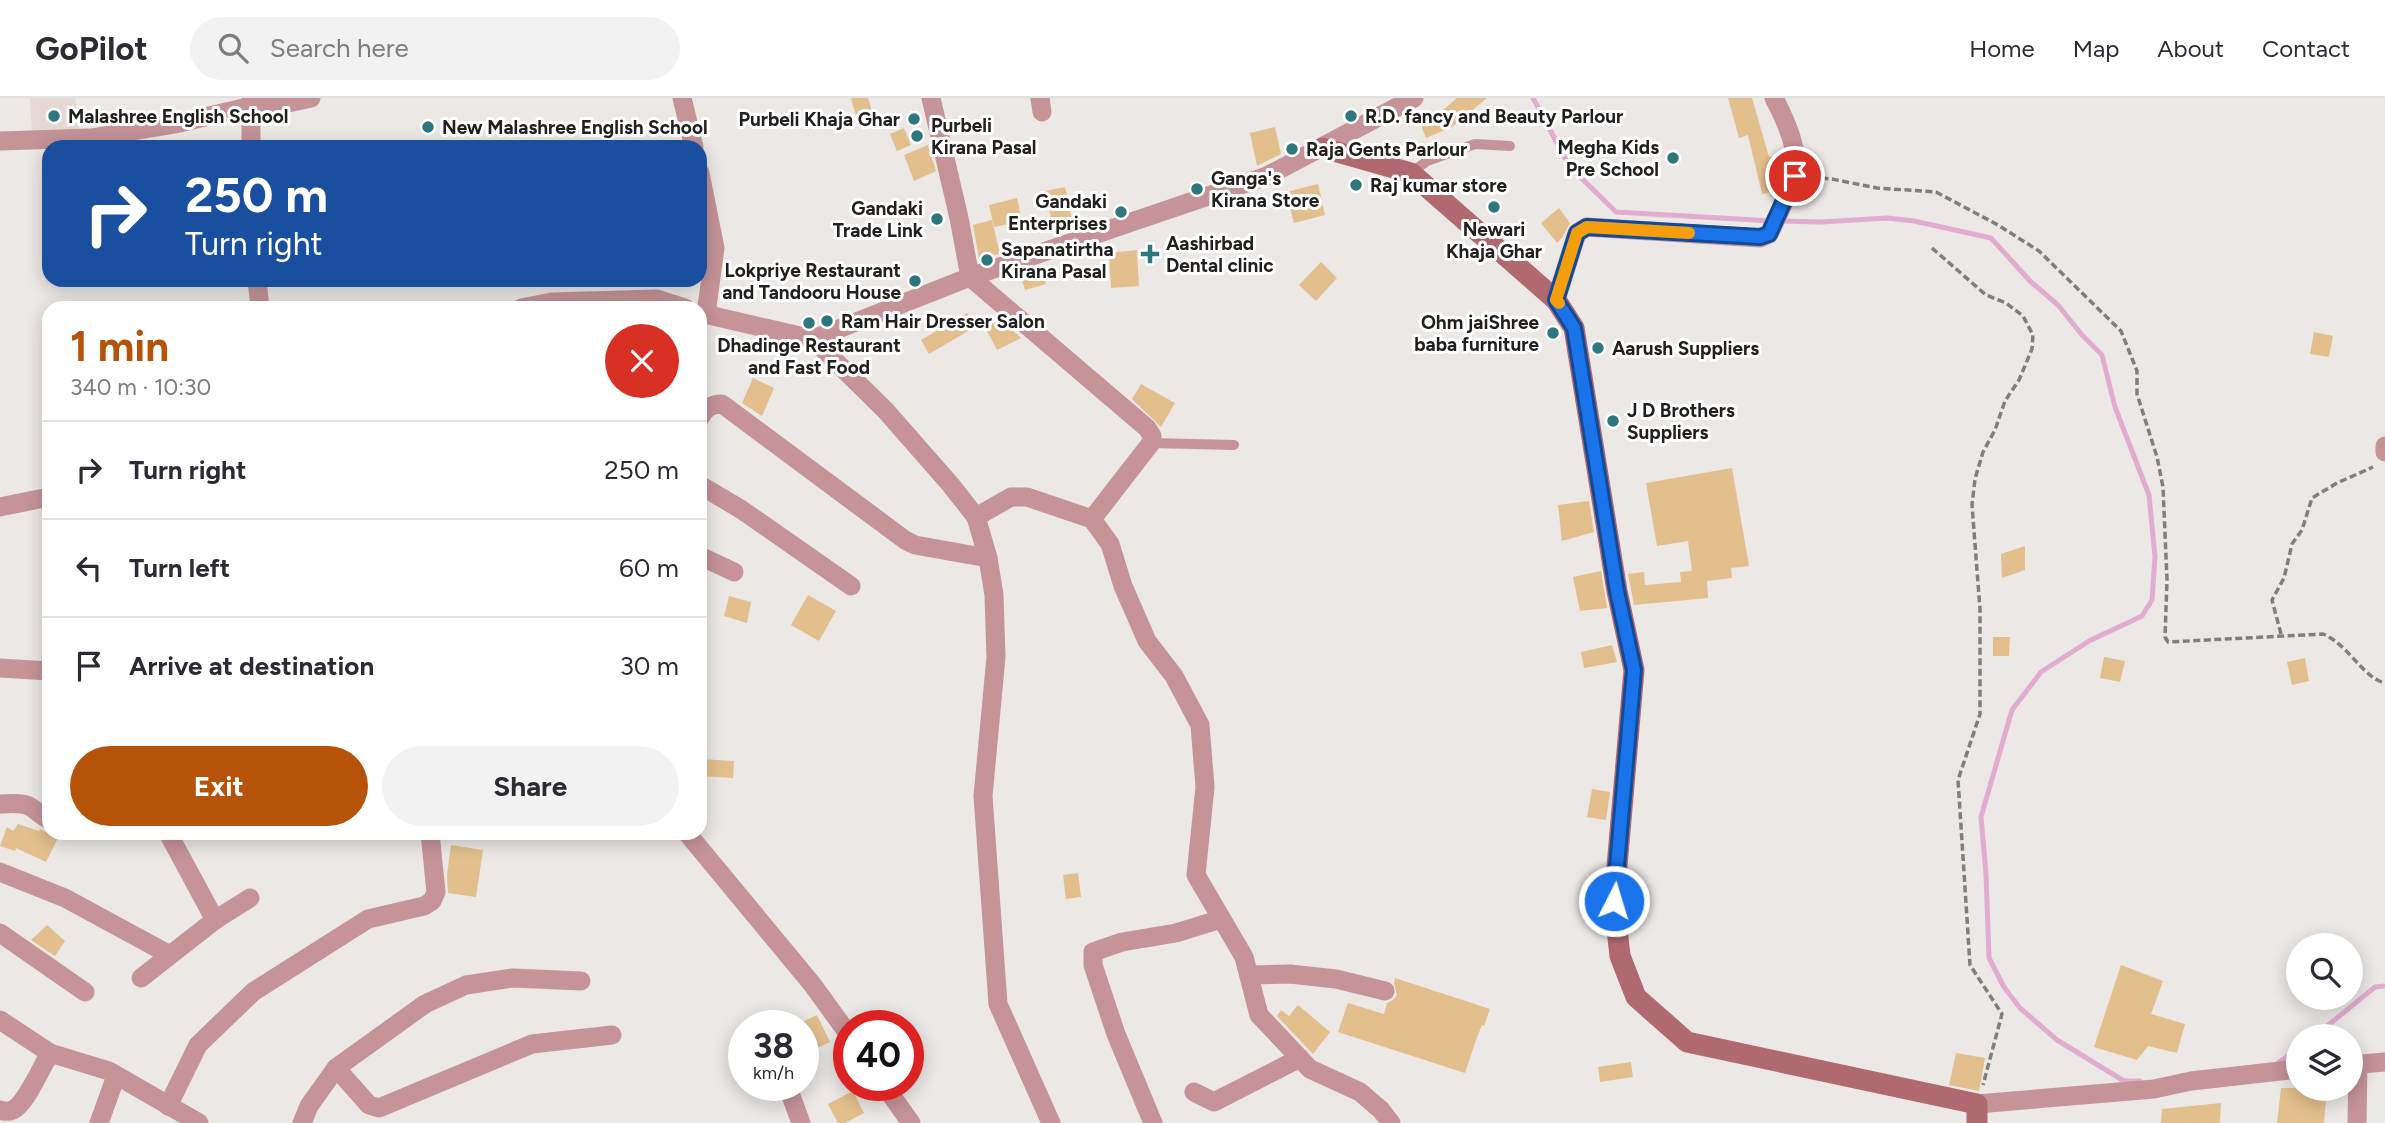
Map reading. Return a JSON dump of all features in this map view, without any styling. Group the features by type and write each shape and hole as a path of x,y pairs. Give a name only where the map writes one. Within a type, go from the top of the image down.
{"street":[{"path":"0,141 91,138 176,124 252,102 279,105 311,98"},
{"path":"682,98 692,140"},
{"path":"931,98 970,278 1147,428 1152,436 1151,443 1092,519"},
{"path":"813,339 970,278 1268,176 1414,98"},
{"path":"1556,300 1577,233 1587,227 1760,237 1769,234 1793,182 1796,155 1790,132 1774,98"},
{"path":"251,140 252,102"},
{"path":"1323,148 1411,173 1556,300 1574,328 1615,578 1634,670 1614,901 1620,956 1636,997 1687,1041 1977,1113 2286,1070"},
{"path":"705,301 715,248 707,208"},
{"path":"587,301 663,301"},
{"path":"707,314 813,339 886,411 976,517 988,558 994,595 996,657 983,796 998,1004 1051,1123"},
{"path":"707,408 713,404 722,404 905,541 988,558"},
{"path":"707,489 742,510 851,586"},
{"path":"976,517 1011,497 1027,497 1092,519 1110,544 1123,586 1147,641 1174,676 1200,725 1205,787 1196,875 1244,957 1259,1015 1310,1069 1360,1092 1381,1110 1391,1123"},
{"path":"0,508 42,499"},
{"path":"707,559 734,572"},
{"path":"0,668 42,671"},
{"path":"0,804 18,803 30,806 42,817"},
{"path":"172,840 215,920"},
{"path":"168,1106 198,1045 253,992 368,919 424,906 432,901 436,892 431,840"},
{"path":"693,840 813,984 833,1012"},
{"path":"0,872 65,898 170,955"},
{"path":"141,978 215,920 250,898"},
{"path":"1153,1123 1116,1034 1093,965 1093,952 1122,942 1176,933 1222,919"},
{"path":"0,933 85,992"},
{"path":"1249,975 1290,974 1336,979 1385,992"},
{"path":"302,1123 309,1106 336,1068 425,1004 466,985 513,978 581,981"},
{"path":"0,1020 50,1053 110,1071 199,1123"},
{"path":"336,1068 369,1105 379,1108 532,1044 612,1035"},
{"path":"0,1110 15,1110 50,1053"},
{"path":"1194,1092 1214,1102 1300,1058"},
{"path":"2363,1064 2385,1062"},
{"path":"99,1123 116,1076"},
{"path":"793,1101 801,1123"},
{"path":"895,1101 911,1123"},
{"path":"2356,1101 2357,1123"}],"lane":[{"path":"1411,173 1427,160 1475,144 1510,146"},
{"path":"1151,443 1234,445"}],"path":[{"path":"1793,182 1832,178 1877,188 1936,192 1998,225 2051,262 2121,331 2137,370 2137,394 2157,457 2163,487 2167,640 2176,643 2260,638 2281,634 2323,634 2334,638 2379,682 2385,683"},
{"path":"1932,248 1986,295 2007,303 2023,316 2033,335 2032,349 2019,380 2005,401 1995,430 1983,452 1975,479 1972,505 1980,609 1980,713 1958,780 1970,965 2002,1014 1977,1113"},
{"path":"2281,634 2272,600 2284,578 2292,544 2302,530 2312,498 2337,483 2378,465 2385,449"}],"shaded area":[{"name":"Malashree English School","path":"30,98 75,98 80,135 32,134"}],"building":[{"path":"851,98 868,98 872,111 856,116"},
{"path":"1457,98 1487,98 1452,127 1426,138 1419,120 1443,110"},
{"path":"1728,98 1752,98 1769,157 1779,155 1782,168 1775,191 1762,194 1748,135 1739,138"},
{"path":"1275,127 1281,154 1257,166 1250,133"},
{"path":"904,128 911,145 897,151 890,134"},
{"path":"928,145 936,171 914,181 904,155"},
{"path":"1318,184 1325,215 1294,223 1286,192"},
{"path":"1065,187 1074,229 1055,235 1045,191"},
{"path":"1017,198 1022,221 994,227 989,205"},
{"path":"1559,208 1570,223 1557,243 1541,223"},
{"path":"992,220 1000,254 979,258 973,225"},
{"path":"1137,250 1139,286 1111,288 1109,253"},
{"path":"1321,262 1337,278 1316,301 1299,285"},
{"path":"1040,266 1046,284 1025,290 1020,273"},
{"path":"967,313 975,327 929,354 921,340"},
{"path":"1000,319 1021,338 997,350 985,327"},
{"path":"2314,332 2333,336 2329,357 2310,354"},
{"path":"753,378 774,388 762,416 742,403"},
{"path":"1141,384 1175,403 1161,427 1132,399"},
{"path":"1732,468 1749,566 1731,568 1732,578 1707,581 1708,598 1634,605 1628,574 1644,572 1645,585 1681,582 1680,572 1692,571 1688,541 1657,546 1646,483"},
{"path":"1589,501 1594,532 1562,541 1558,505"},
{"path":"2025,546 2025,570 2002,578 2001,554"},
{"path":"1601,571 1607,608 1580,611 1573,577"},
{"path":"808,595 836,611 819,641 791,625"},
{"path":"729,596 751,602 747,623 724,616"},
{"path":"1993,637 2010,637 2009,656 1993,656"},
{"path":"1612,645 1617,662 1584,668 1581,652"},
{"path":"2104,657 2125,661 2120,682 2100,678"},
{"path":"2305,658 2309,681 2292,685 2287,662"},
{"path":"707,759 734,761 733,778 707,776"},
{"path":"1592,789 1610,792 1606,820 1587,817"},
{"path":"18,824 42,830 42,840 57,840 46,862 16,848 15,851 0,846 7,827 13,831"},
{"path":"451,845 483,850 476,897 448,893 447,875"},
{"path":"1078,873 1081,897 1066,899 1063,875"},
{"path":"47,925 65,941 55,956 31,940"},
{"path":"2121,965 2163,981 2151,1014 2185,1024 2177,1053 2148,1046 2137,1060 2094,1047"},
{"path":"1395,978 1490,1009 1465,1073 1338,1032 1348,1003 1384,1014 1387,1003 1397,995"},
{"path":"1298,1005 1330,1032 1313,1054 1277,1016 1281,1010 1289,1016"},
{"path":"819,1019 830,1042 819,1047"},
{"path":"1956,1053 1985,1058 1979,1091 1949,1085"},
{"path":"1631,1062 1633,1077 1600,1082 1598,1067"},
{"path":"2281,1088 2286,1088 2286,1101 2326,1101 2324,1123 2277,1123"},
{"path":"834,1101 858,1101 864,1113 845,1123 838,1123 828,1104"},
{"path":"2221,1103 2220,1123 2161,1123 2162,1109"}],"waterway":[{"path":"1533,98 1570,167 1616,212 1772,221"},
{"path":"1781,221 1821,222 1887,218 1914,221 1991,238 2030,281 2058,305 2102,355 2115,407 2149,495 2155,557 2152,600 2142,616 2089,641 2041,672 2012,710 1981,817 1989,958 2004,987 2020,1008 2057,1040 2124,1081 2140,1081"},
{"path":"2330,1024 2375,987 2385,986"},
{"path":"2278,1063 2286,1057"}],"slow traffic":[{"path":"1559,303 1556,300 1577,233 1587,227 1689,233"}],"place":[{"name":"Malashree English School","path":"54,116"},
{"name":"R.D. fancy and Beauty Parlour","path":"1351,116"},
{"name":"Purbeli Khaja Ghar","path":"914,119"},
{"name":"New Malashree English School","path":"428,127"},
{"name":"Purbeli Kirana Pasal","path":"917,136"},
{"name":"Raja Gents Parlour","path":"1292,149"},
{"name":"Megha Kids Pre School","path":"1673,158"},
{"name":"Raj kumar store","path":"1356,185"},
{"name":"Ganga's Kirana Store","path":"1197,189"},
{"name":"Newari Khaja Ghar","path":"1494,207"},
{"name":"Gandaki Enterprises","path":"1121,212"},
{"name":"Gandaki Trade Link","path":"937,219"},
{"name":"Aashirbad Dental clinic","path":"1150,254"},
{"name":"Sapanatirtha Kirana Pasal","path":"987,260"},
{"name":"Lokpriye Restaurant and Tandooru House","path":"915,281"},
{"name":"Ram Hair Dresser Salon","path":"827,321"},
{"name":"Dhadinge Restaurant and Fast Food","path":"809,323"},
{"name":"Ohm jaiShree baba furniture","path":"1553,333"},
{"name":"Aarush Suppliers","path":"1598,348"},
{"name":"J D Brothers Suppliers","path":"1613,421"}],"route":[{"path":"1614,901 1634,670 1617,591 1574,328 1556,300 1577,233 1587,227 1760,237 1769,234 1795,176"}]}
